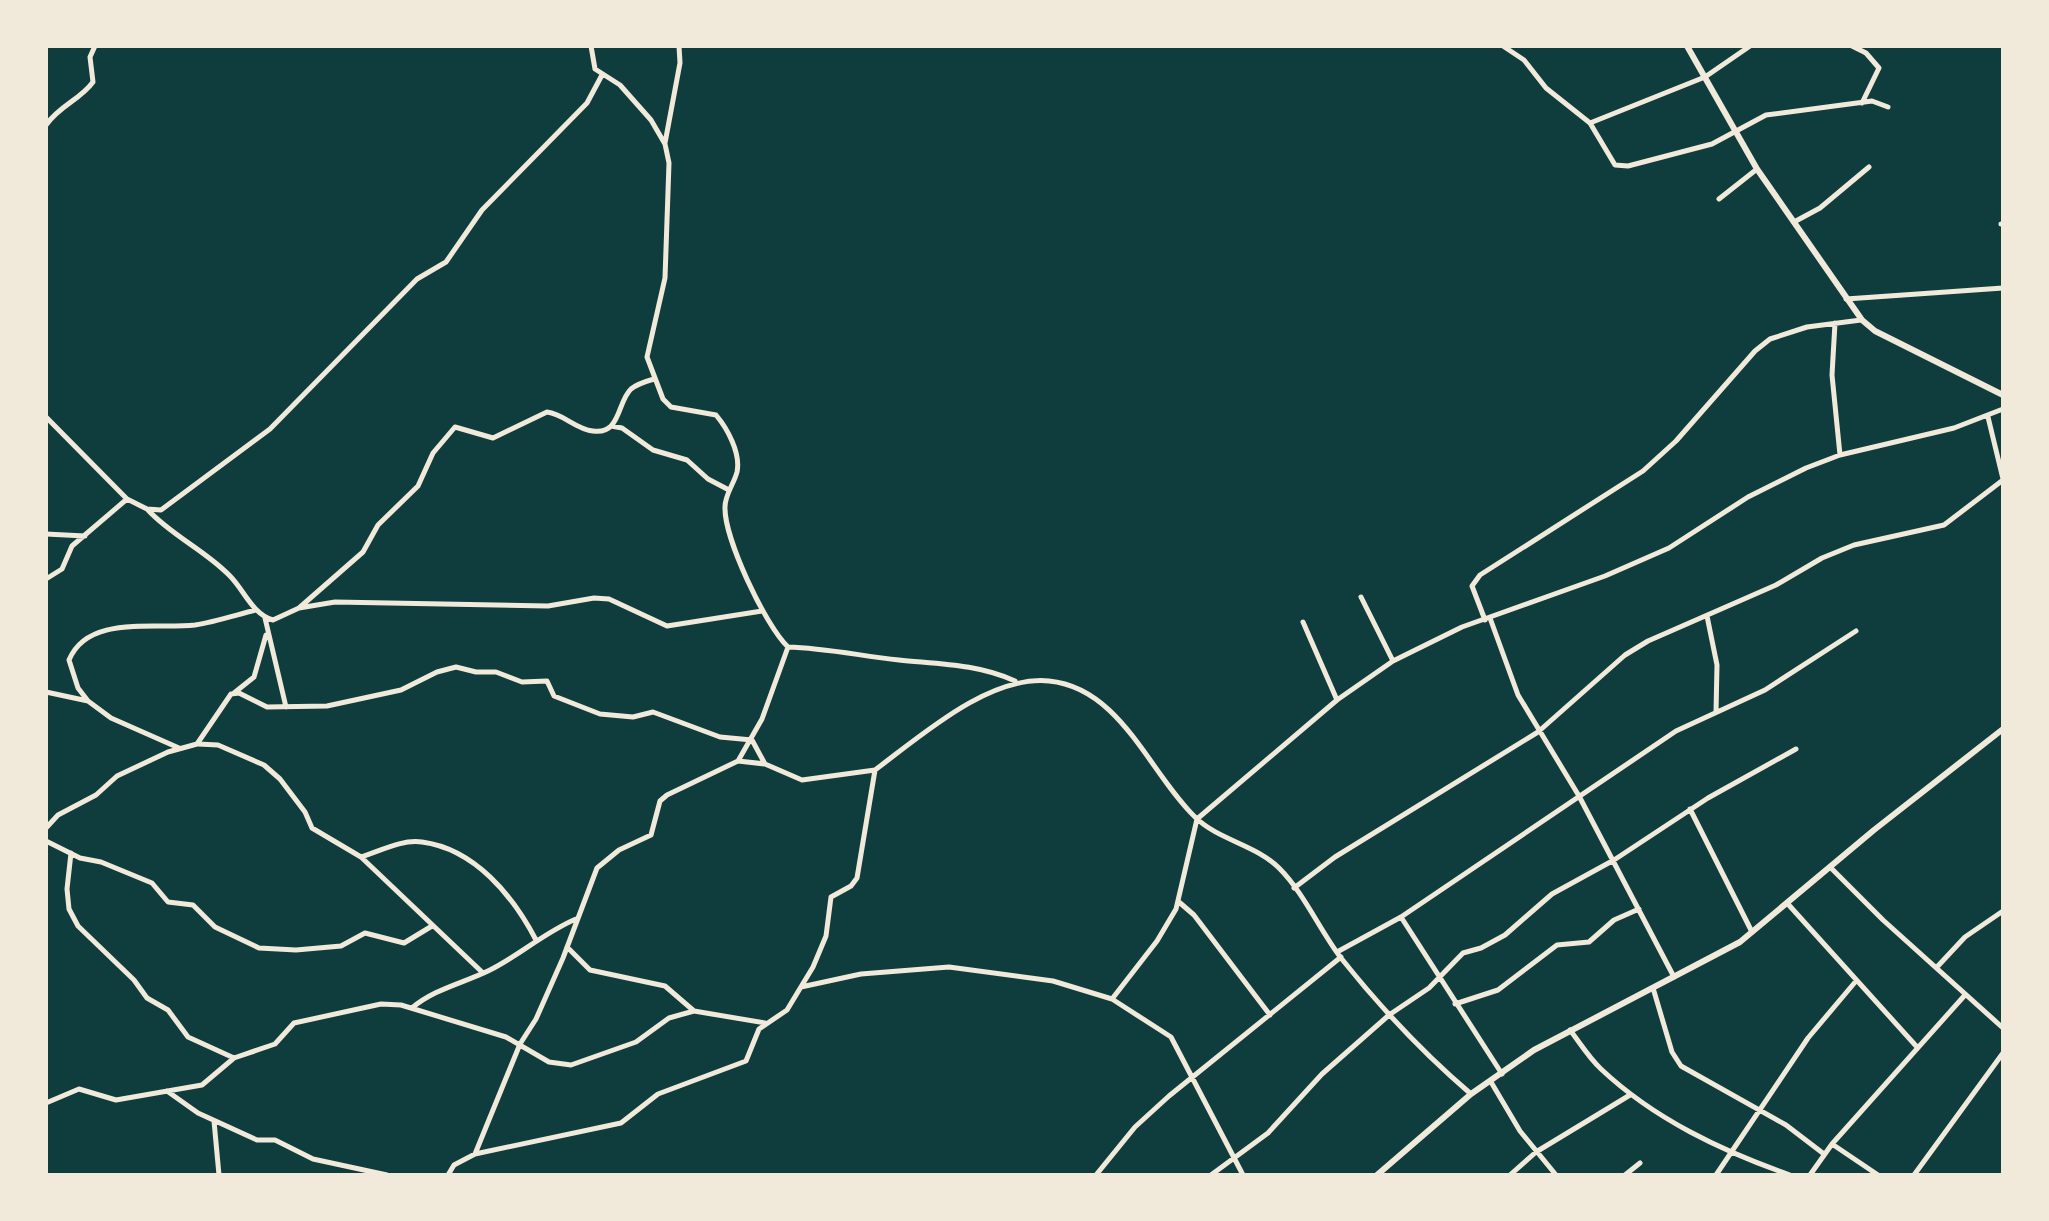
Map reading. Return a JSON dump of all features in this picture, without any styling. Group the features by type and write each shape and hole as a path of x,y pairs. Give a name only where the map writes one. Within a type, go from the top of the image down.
{"street":[{"path":"46,125 58,108 87,91 93,82 90,57 95,46"},
{"path":"591,46 591,61 602,75 620,85 651,120 665,144 669,163 665,278 647,357 654,379 671,407 709,412 723,423 737,460 724,510 728,525 762,611 788,647"},
{"path":"665,144 680,63 679,46"},
{"path":"1503,46 1524,60 1546,88 1590,123 1613,162 1621,167 1712,144 1766,115 1874,102 1888,107"},
{"path":"1687,46 1757,169 1862,320 1875,331 2003,395"},
{"path":"1590,123 1705,77 1750,46"},
{"path":"1852,46 1866,53 1879,68 1861,104"},
{"path":"147,509 161,510 270,429 417,279 446,262 482,210 587,103 602,75"},
{"path":"1794,222 1820,208 1869,167"},
{"path":"1719,199 1757,169"},
{"path":"1846,299 2003,288"},
{"path":"1675,978 1579,796 1538,732 1513,684 1472,586 1480,575 1643,471 1676,441 1755,351 1770,339 1785,332 1862,320"},
{"path":"1835,323 1832,375 1840,455"},
{"path":"611,426 631,388 654,379"},
{"path":"1112,999 1157,941 1179,902 1197,819 1337,700 1393,661 1451,632 1669,548 1782,478 1840,455 1988,417 2003,409"},
{"path":"46,417 127,499 147,509 164,527 218,564 265,618 278,620 299,608 363,552 378,525 418,486 433,453 455,427 493,438 547,412 556,413 583,430 598,432 611,426 622,428 653,450 687,460 708,479 729,490"},
{"path":"1294,888 1335,857 1538,732 1625,655 1672,629 1707,616 1854,545 1944,525 2003,479 1988,417"},
{"path":"46,579 62,569 69,550 127,499"},
{"path":"46,534 86,536"},
{"path":"1361,597 1393,661"},
{"path":"299,608 354,602 548,606 594,598 609,599 667,626 762,611"},
{"path":"180,749 111,718 88,701 78,688 69,660 74,648 99,633 117,627 197,624 256,610"},
{"path":"1707,616 1717,665 1716,712"},
{"path":"265,618 286,707"},
{"path":"1303,622 1337,700"},
{"path":"1096,1175 1135,1127 1339,954 1401,917 1676,731 1765,690 1856,631"},
{"path":"197,744 231,694 254,677 267,634"},
{"path":"788,647 819,647 952,664 998,673 1015,682"},
{"path":"738,761 752,740 788,647"},
{"path":"231,694 239,693 267,707 327,706 401,690 437,672 462,667 476,672 496,672 522,682 542,679 547,681 554,696 600,714 633,717 653,712 720,737 752,740"},
{"path":"475,1154 520,1044 536,1019 567,947 597,868 619,850 651,835 660,801 674,790 738,761 765,764 802,780 875,770 955,711 1015,682 1052,681 1089,691 1197,819 1266,858 1294,888 1339,954 1389,1015 1471,1094"},
{"path":"46,692 88,701"},
{"path":"1377,1175 1387,1172 1471,1094 1534,1050 1713,959 1753,933 1830,867 2003,729"},
{"path":"752,740 765,764"},
{"path":"46,828 58,815 96,795 117,776 180,749 197,744 218,745 264,765 305,812 312,828 361,857 483,973"},
{"path":"1211,1175 1268,1133 1322,1074 1389,1015 1439,977 1463,953 1481,948 1505,935 1552,894 1614,860 1690,809 1796,749"},
{"path":"448,1175 454,1165 475,1154 621,1123 658,1094 746,1061 759,1029 787,1010 801,987 826,936 831,897 851,886 857,878 875,770"},
{"path":"1690,809 1753,933"},
{"path":"46,841 152,883 168,902 193,905 215,927 259,948 296,950 341,946 365,933 404,943 432,926"},
{"path":"361,857 403,843 422,842 456,854 504,889 536,940"},
{"path":"71,852 67,889 69,909 78,926 134,980 147,998 168,1010 188,1037 234,1058"},
{"path":"1830,867 2003,1028"},
{"path":"1179,902 1194,915 1270,1015"},
{"path":"1787,903 1917,1047"},
{"path":"1455,1004 1498,990 1557,945 1589,942 1614,920 1639,909"},
{"path":"1937,967 1965,937 2003,911"},
{"path":"1401,917 1502,1074"},
{"path":"412,1008 426,995 453,988 508,961 536,940 577,918"},
{"path":"567,947 590,970 665,986 694,1011"},
{"path":"801,987 861,974 949,967 1053,981 1112,999 1171,1037 1243,1175"},
{"path":"1716,1175 1756,1111 1808,1038 1856,981"},
{"path":"1653,988 1675,1060 1756,1111 1801,1134 1824,1154"},
{"path":"1810,1175 1832,1144 1965,995"},
{"path":"46,1103 79,1089 116,1100 202,1085 234,1058 275,1044 294,1023 381,1004 412,1008 520,1044 549,1062 571,1065 636,1042 669,1018 694,1011 766,1023"},
{"path":"1570,1030 1598,1066 1630,1095 1730,1154 1790,1175"},
{"path":"1914,1175 2003,1053"},
{"path":"1491,1082 1536,1152 1556,1175"},
{"path":"166,1090 214,1121 257,1140 280,1141 313,1159 387,1175"},
{"path":"1510,1175 1536,1152 1630,1095"},
{"path":"214,1121 219,1175"},
{"path":"1832,1144 1878,1175"},
{"path":"1625,1175 1640,1163"}]}
